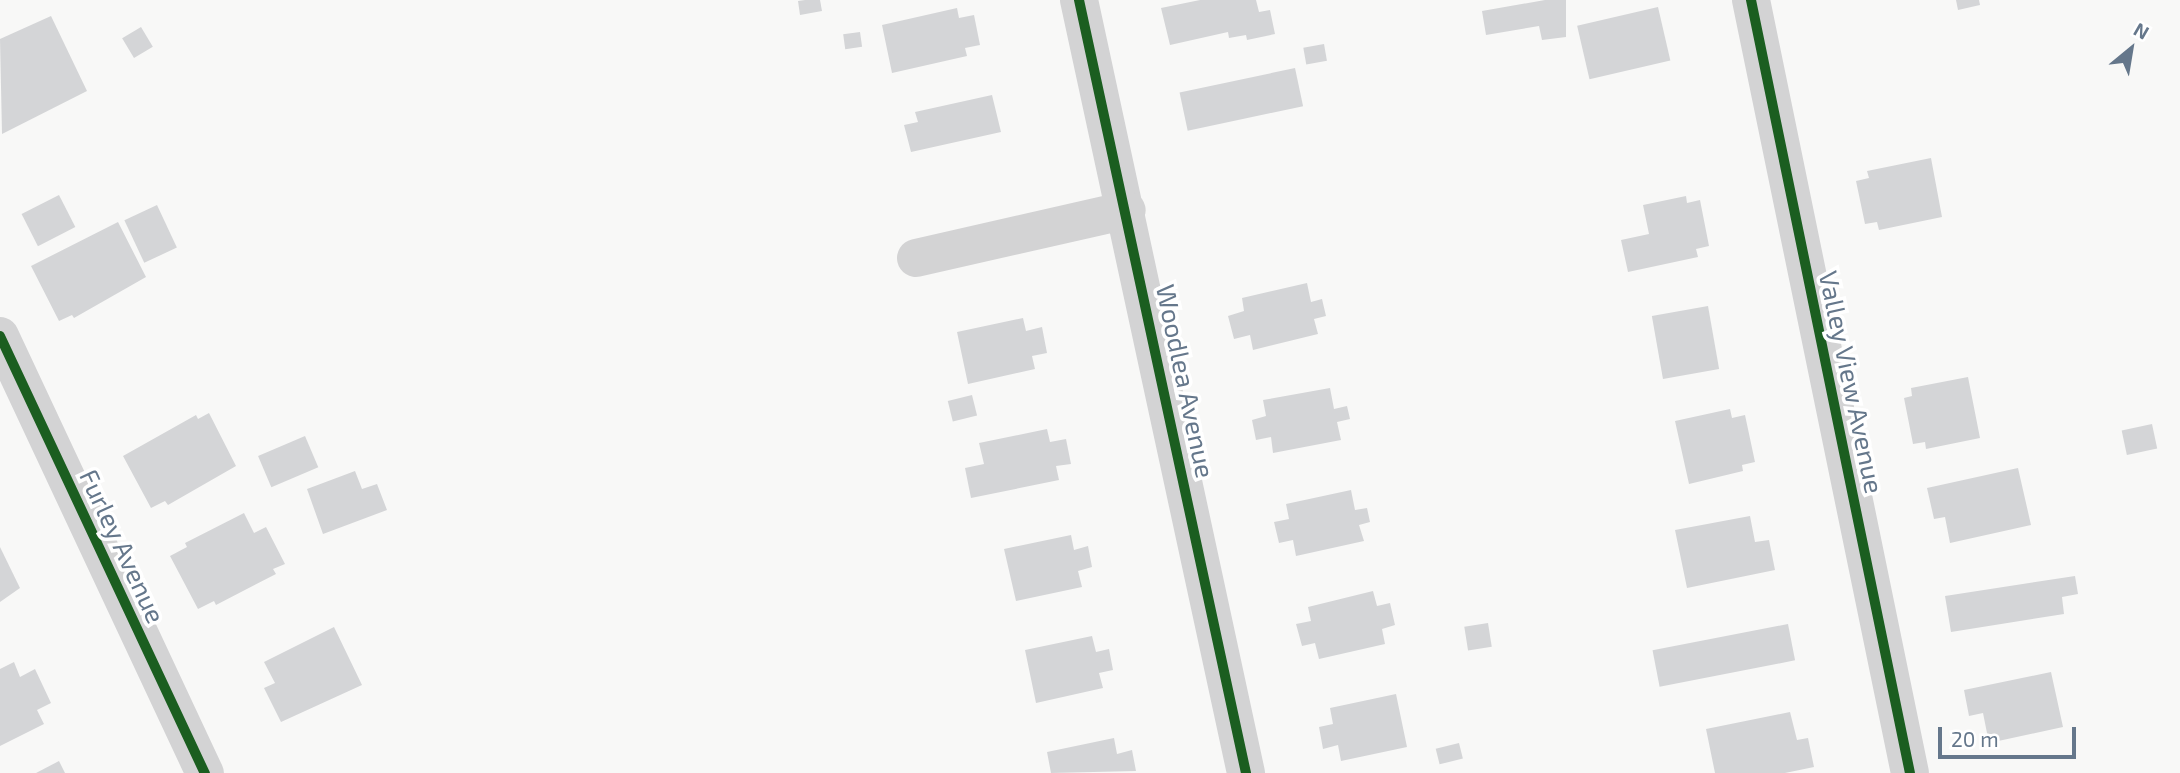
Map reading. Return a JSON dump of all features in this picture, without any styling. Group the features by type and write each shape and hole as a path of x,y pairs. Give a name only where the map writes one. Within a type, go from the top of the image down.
{"street":[{"name":"Woodlea Avenue","path":"1079,0 1127,209 1247,773"},
{"name":"Valley View Avenue","path":"1751,0 1910,773"},
{"path":"916,258 1127,209"},
{"name":"Furley Avenue","path":"0,337 205,773"}],"building":[{"path":"820,0 822,11 800,15 798,1"},
{"path":"1200,0 1256,0 1259,12 1270,10 1275,34 1247,40 1246,35 1229,38 1228,32 1170,45 1161,8"},
{"path":"1545,0 1566,0 1566,37 1542,40 1539,26 1486,35 1482,11"},
{"path":"1956,0 1979,0 1980,5 1958,10"},
{"path":"1658,7 1670,61 1589,79 1577,26"},
{"path":"957,8 959,18 974,15 980,45 965,48 967,56 892,73 882,25"},
{"path":"51,16 87,91 2,134 0,39"},
{"path":"141,27 153,47 134,58 122,38"},
{"path":"860,32 862,47 845,49 843,34"},
{"path":"1324,44 1327,61 1306,64 1303,48"},
{"path":"1295,68 1303,106 1188,131 1180,93"},
{"path":"992,95 1001,132 911,152 904,125 918,122 915,112"},
{"path":"1931,158 1942,217 1879,230 1877,222 1865,224 1856,181 1869,178 1867,171"},
{"path":"59,195 75,227 38,246 22,214"},
{"path":"1686,196 1687,203 1700,200 1709,246 1696,249 1698,257 1628,272 1621,240 1649,234 1643,205"},
{"path":"157,205 177,248 144,263 124,220"},
{"path":"118,222 146,277 74,318 72,315 59,321 31,266"},
{"path":"1307,283 1311,302 1322,299 1326,316 1314,319 1318,334 1253,350 1250,335 1234,339 1228,316 1244,311 1242,298"},
{"path":"1708,306 1719,369 1663,379 1652,316"},
{"path":"1023,318 1026,331 1042,327 1047,353 1032,356 1035,369 968,384 957,332"},
{"path":"1968,377 1980,438 1926,449 1925,442 1913,444 1904,398 1912,396 1911,388"},
{"path":"1330,388 1334,409 1347,406 1350,419 1337,422 1341,440 1273,453 1271,437 1256,440 1252,420 1266,416 1263,400"},
{"path":"972,395 977,415 953,421 948,401"},
{"path":"1730,409 1732,418 1745,415 1755,462 1742,465 1743,471 1689,484 1675,421"},
{"path":"209,413 236,466 168,505 165,501 151,508 123,456 196,415 198,419"},
{"path":"2152,424 2157,448 2127,455 2122,430"},
{"path":"1047,429 1050,442 1066,439 1071,464 1056,466 1059,480 971,498 965,468 984,464 979,443"},
{"path":"305,436 318,467 271,487 258,456"},
{"path":"2018,468 2031,525 1950,543 1945,517 1934,519 1927,488"},
{"path":"355,471 362,489 377,484 387,510 323,534 307,489"},
{"path":"1351,490 1355,510 1367,508 1370,522 1359,525 1364,541 1296,556 1293,540 1279,543 1274,522 1289,519 1286,504"},
{"path":"244,513 254,533 266,527 285,564 273,569 276,574 216,605 214,601 198,609 170,556 187,547 185,543"},
{"path":"1750,516 1755,542 1769,540 1775,570 1687,588 1675,530"},
{"path":"1071,535 1074,550 1088,546 1092,567 1078,571 1082,587 1016,601 1004,549"},
{"path":"0,547 20,588 0,602"},
{"path":"2075,576 2078,594 2062,597 2064,614 1951,632 1945,596"},
{"path":"1373,591 1377,606 1390,603 1395,625 1382,629 1385,644 1319,659 1315,643 1302,646 1296,624 1311,621 1308,607"},
{"path":"1488,623 1492,647 1468,650 1464,627"},
{"path":"1788,624 1795,660 1660,687 1653,650"},
{"path":"334,627 362,685 281,722 264,688 275,683 264,662"},
{"path":"1092,636 1096,652 1109,649 1113,670 1099,673 1103,688 1036,703 1025,650"},
{"path":"14,662 20,677 35,669 51,703 37,710 44,724 0,746 0,669"},
{"path":"2051,672 2063,727 1989,743 1983,713 1969,716 1964,690"},
{"path":"1396,694 1407,747 1341,761 1338,745 1323,749 1319,727 1333,724 1330,708"},
{"path":"1790,712 1797,740 1808,738 1814,767 1785,773 1715,773 1706,729"},
{"path":"1114,738 1117,754 1132,750 1136,771 1051,773 1047,752"},
{"path":"1459,743 1463,759 1440,764 1436,749"},
{"path":"59,761 65,773 36,773"}],"cycle path":[{"path":"1079,0 1246,773"},
{"path":"1751,0 1910,773"},
{"path":"0,336 205,773"}]}
